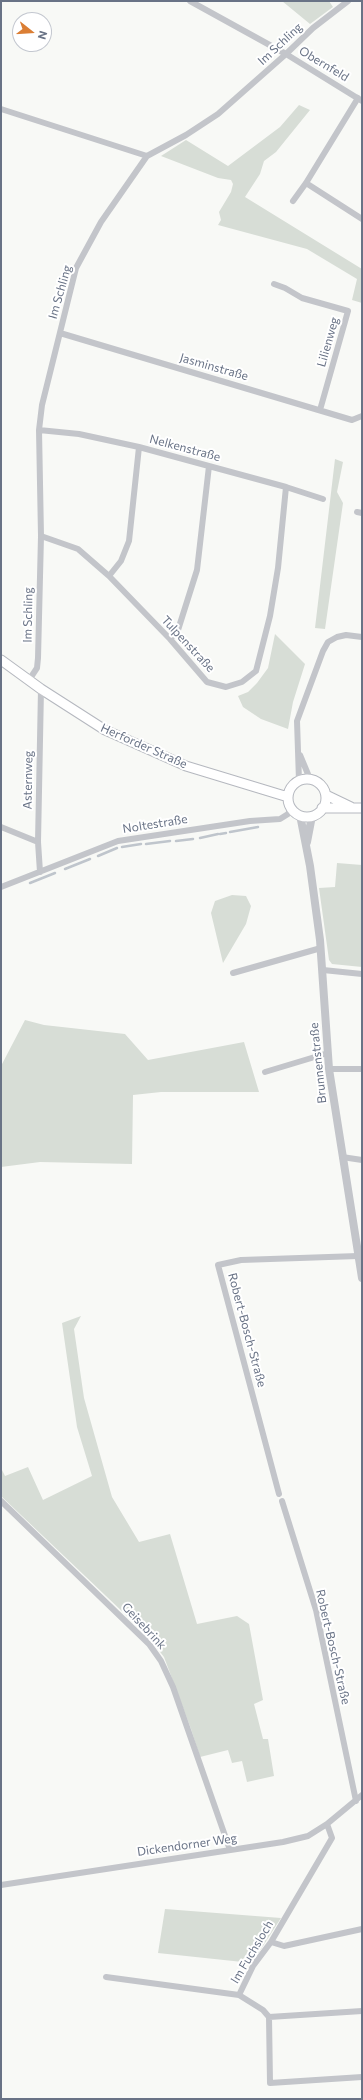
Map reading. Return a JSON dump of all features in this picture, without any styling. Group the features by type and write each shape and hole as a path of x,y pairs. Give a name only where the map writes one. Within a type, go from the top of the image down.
{"main road":[{"name":"Herforder Straße","path":"1,660 41,689 105,730 143,748 186,766 256,787 289,792"},
{"path":"326,795 322,808 312,816 300,815 291,808 289,792 299,781 310,779 319,783 326,795 352,808"},
{"path":"322,808 362,808"}],"street":[{"name":"Obernfeld","path":"190,1 286,54 360,99"},
{"name":"Im Schling","path":"29,680 37,668 38,658 40,536 39,430 42,406 76,268 101,222 147,156 186,135 218,114 313,28 348,1"},
{"path":"293,201 360,99"},
{"path":"1,109 147,156"},
{"path":"306,183 362,219"},
{"name":"Lilienweg","path":"274,284 286,288 302,298 348,311 320,410"},
{"name":"Jasminstraße","path":"60,333 352,420 362,416"},
{"name":"Nelkenstraße","path":"39,430 79,434 139,447 286,487 323,499"},
{"path":"109,576 121,561 129,541 139,447"},
{"path":"170,640 178,630 197,570 209,466"},
{"name":"Tulpenstraße","path":"40,536 78,549 109,576 170,640 207,682 226,687 242,682 256,671 270,616 278,568 286,487"},
{"path":"299,781 297,721 322,651 328,642 337,637 346,635 362,637"},
{"name":"Asternweg","path":"40,872 38,842 41,689"},
{"path":"298,751 310,779"},
{"name":"Noltestraße","path":"1,888 118,841 235,823 276,820 285,817 291,808"},
{"name":"Brunnenstraße","path":"300,815 306,845 321,948 329,1069 362,1278"},
{"name":"Brunnenstraße","path":"306,845 312,816"},
{"path":"1,826 38,842"},
{"path":"233,973 321,948"},
{"path":"323,970 362,974"},
{"path":"265,1072 328,1053"},
{"path":"329,1069 362,1069"},
{"path":"342,1157 362,1160"},
{"name":"Robert-Bosch-Straße","path":"279,1494 218,1265 240,1260 358,1256"},
{"name":"Geisebrink","path":"1,1501 149,1644 161,1661 173,1687 230,1850"},
{"name":"Robert-Bosch-Straße","path":"282,1501 316,1610 356,1801"},
{"name":"Dickendorner Weg","path":"1,1885 283,1842 308,1836 328,1824 362,1795"},
{"name":"Im Fuchsloch","path":"106,1977 239,1995 253,1966 271,1942 332,1838 328,1824"},
{"path":"271,1942 284,1946 362,1929"},
{"path":"239,1995 263,2010 269,2017 270,2083 362,2077"},
{"path":"269,2017 362,2011"}],"shaded area":[{"path":"282,1 329,1 333,7 310,24"},
{"path":"299,105 310,110 276,152 264,161 260,174 245,197 362,269 362,303 352,300 357,279 307,249 218,225 221,220 219,212 231,192 233,184 231,180 218,178 161,156 186,140 228,166 280,127"},
{"path":"335,459 343,462 337,492 343,503 325,629 315,628"},
{"path":"275,634 305,664 293,702 288,729 261,719 243,707 238,696 248,692 268,668"},
{"path":"337,863 362,865 362,967 332,964 329,960 319,888 335,887"},
{"path":"232,895 246,896 251,906 246,924 223,963 211,913 215,901"},
{"path":"25,1020 44,1025 125,1034 148,1060 244,1042 259,1092 161,1092 133,1095 132,1164 40,1162 1,1167 1,1066"},
{"path":"81,1316 74,1329 84,1398 112,1497 139,1542 170,1534 197,1624 237,1616 249,1624 263,1700 254,1704 263,1739 268,1739 274,1776 247,1782 242,1761 232,1763 228,1750 200,1757 164,1657 148,1636 1,1496 1,1468 5,1476 28,1467 43,1500 92,1476 77,1427 62,1323"},
{"path":"165,1909 281,1918 252,1963 158,1953"}],"waterway":[{"path":"230,832 258,827"},
{"path":"220,834 226,833"},
{"path":"200,838 218,834"},
{"path":"176,841 193,839"},
{"path":"146,844 170,841"},
{"path":"122,847 141,844"},
{"path":"98,856 117,848"},
{"path":"65,869 90,859"},
{"path":"30,883 55,873"}]}
